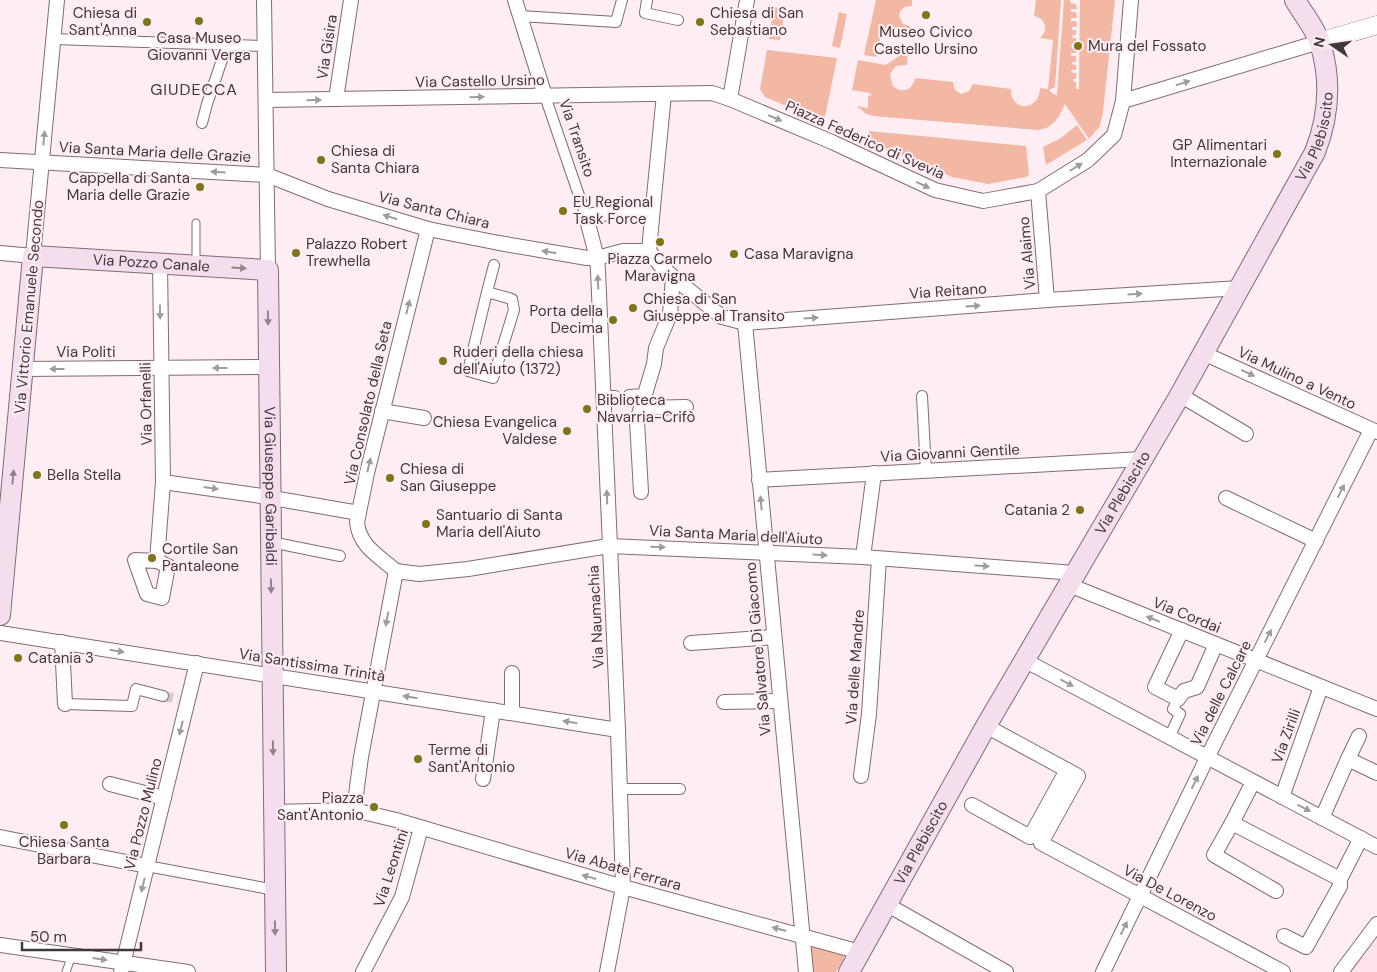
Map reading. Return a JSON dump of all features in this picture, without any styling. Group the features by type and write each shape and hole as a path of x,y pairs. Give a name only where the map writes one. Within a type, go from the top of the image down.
{"main road":[{"name":"Via Plebiscito","path":"849,972 986,726 1204,353 1315,152 1328,110 1328,82 1319,42 1295,0"},
{"name":"Via Pozzo Canale","path":"33,256 268,270"},
{"name":"Via Vittorio Emanuele Secondo","path":"0,615 5,503 23,369 33,256"},
{"name":"Via Giuseppe Garibaldi","path":"268,270 276,972"}],"street":[{"name":"Via Vittorio Emanuele Secondo","path":"33,256 57,0"},
{"name":"Via Giuseppe Garibaldi","path":"264,0 268,270"},
{"name":"Via Gisira","path":"336,99 351,0"},
{"name":"Via Transito","path":"515,0 586,216 597,258"},
{"path":"520,16 616,22 622,0"},
{"path":"647,0 644,13 678,20"},
{"path":"730,99 748,0"},
{"name":"Piazza Federico di Svevia","path":"695,94 712,93 730,99 832,142 935,190 983,201 1038,198 1088,160 1114,135 1123,101 1131,0"},
{"path":"1123,101 1377,25"},
{"path":"54,39 265,46"},
{"path":"202,123 228,45"},
{"path":"597,258 623,251 649,250 664,94"},
{"name":"Via Castello Ursino","path":"266,100 695,94"},
{"name":"Via Santa Maria delle Grazie","path":"0,160 267,175"},
{"name":"Via Santa Chiara","path":"267,175 328,199 428,229 509,245 597,258"},
{"name":"Via Alaimo","path":"1038,198 1047,300"},
{"path":"586,216 653,207"},
{"name":"Via Consolato della Seta","path":"396,571 364,544 357,522 382,411 428,229"},
{"name":"Via Reitano","path":"649,250 672,277 722,317 745,323 1047,300 1240,288"},
{"path":"0,254 33,256"},
{"name":"Via Naumachia","path":"597,258 609,396 609,546 621,789 623,887 607,972"},
{"name":"Via Orfanelli","path":"157,561 163,482 160,263"},
{"path":"487,292 512,299 514,310 493,378 468,371 487,292 494,265"},
{"path":"642,492 637,421 654,364 656,348 670,314 672,277"},
{"name":"Via Salvatore Di Giacomo","path":"745,323 801,935 806,972"},
{"name":"Via Mulino a Vento","path":"1204,353 1374,431"},
{"name":"Via Politi","path":"23,369 269,367"},
{"path":"629,395 643,401 686,408"},
{"path":"1180,395 1246,434"},
{"path":"922,396 926,470"},
{"path":"382,411 424,418"},
{"name":"Via delle Calcare","path":"1103,972 1256,660 1374,431"},
{"name":"Via Giovanni Gentile","path":"759,480 1142,459"},
{"path":"863,557 874,473"},
{"path":"163,482 270,497 359,513"},
{"path":"1226,498 1316,541"},
{"path":"271,542 340,556"},
{"name":"Via Santa Maria dell'Aiuto","path":"396,571 419,574 468,569 609,546 863,557 1072,579"},
{"name":"Via delle Mandre","path":"861,776 869,714 879,559"},
{"path":"274,812 350,810 396,571"},
{"name":"Via Cordai","path":"1072,579 1182,630 1377,709"},
{"path":"1178,700 1155,688 1182,630"},
{"name":"Via Santissima Trinità","path":"0,633 618,730"},
{"path":"691,643 774,637"},
{"path":"62,642 66,704 132,706 136,689 164,696"},
{"path":"1169,738 1180,714 1173,709 1184,691 1197,687 1216,644"},
{"path":"1024,660 1377,847"},
{"name":"Via Pozzo Mulino","path":"123,967 164,798 183,700 197,663"},
{"path":"512,672 512,713"},
{"name":"Via Zirilli","path":"1282,797 1321,687"},
{"path":"724,702 780,701"},
{"path":"483,779 493,710"},
{"path":"986,726 1078,776 1036,840"},
{"path":"1322,818 1359,736"},
{"path":"1348,759 1377,773"},
{"path":"1253,782 1214,855 1276,891"},
{"path":"110,784 164,798"},
{"path":"621,789 680,789"},
{"name":"Via De Lorenzo","path":"972,805 1283,972"},
{"name":"Via Abate Ferrara","path":"350,810 378,816 623,887 860,952"},
{"path":"1232,823 1340,879"},
{"name":"Via Leontini","path":"363,972 402,897 421,828"},
{"path":"0,837 275,890"},
{"path":"1284,936 1306,947 1340,886 1340,879 1361,838"},
{"path":"886,904 1001,971"},
{"path":"1341,972 1377,924"},
{"path":"0,945 72,955 123,967 188,972"}],"lane":[{"path":"196,223 196,265"},
{"path":"66,972 72,955"}],"shaded area":[{"path":"876,0 912,0 912,6 903,8 899,16 903,24 910,26 910,31 881,35 876,57 864,55"},
{"path":"1036,0 1061,0 1055,87 1049,90 1057,95 1064,0 1070,0 1070,3 1076,4 1077,9 1071,9 1071,12 1076,12 1077,18 1071,18 1071,21 1076,21 1077,27 1072,27 1072,30 1076,30 1076,35 1073,35 1072,38 1076,38 1076,44 1072,44 1071,47 1076,47 1076,53 1071,53 1071,56 1076,56 1076,62 1072,62 1072,64 1076,65 1076,70 1072,70 1071,73 1076,73 1076,79 1073,79 1073,81 1076,82 1076,89 1079,89 1080,0 1115,0 1103,112 1100,126 1089,139 1065,104 1052,124 1038,130 873,116 866,114 857,106 868,108 868,96 872,95 852,90 858,60 886,65 908,50 907,65 896,66 890,74 893,86 897,89 909,89 916,78 953,82 955,90 961,94 969,91 973,84 1011,89 1015,102 1025,106 1031,105 1039,96 1040,88 1048,89 1053,40 1040,38 1045,32 1045,25 1038,17 1034,16"},
{"path":"774,7 785,9 780,40 769,39"},
{"path":"839,12 847,14 840,48 832,46"},
{"path":"767,50 837,58 824,122 765,97 760,89"},
{"path":"1077,125 1087,140 1046,165 1043,147 1061,138"},
{"path":"869,131 1026,146 1029,175 988,184 952,177 871,142 868,136"},
{"path":"1377,934 1377,972 1349,972"},
{"path":"813,944 843,953 844,958 836,972 813,972 810,947"}],"tunnel":[{"path":"163,696 178,699"}],"place":[{"name":"Museo Civico Castello Ursino","path":"926,15"},
{"name":"Casa Museo Giovanni Verga","path":"199,21"},
{"name":"Chiesa di Sant'Anna","path":"147,22"},
{"name":"Chiesa di San Sebastiano","path":"700,22"},
{"name":"Mura del Fossato","path":"1078,46"},
{"name":"GP Alimentari Internazionale","path":"1277,154"},
{"name":"Chiesa di Santa Chiara","path":"321,160"},
{"name":"Cappella di Santa Maria delle Grazie","path":"200,187"},
{"name":"EU Regional Task Force","path":"563,211"},
{"name":"Piazza Carmelo Maravigna","path":"660,242"},
{"name":"Palazzo Robert Trewhella","path":"296,253"},
{"name":"Casa Maravigna","path":"734,254"},
{"name":"Chiesa di San Giuseppe al Transito","path":"633,308"},
{"name":"Porta della Decima","path":"613,320"},
{"name":"Ruderi della chiesa dell'Aiuto (1372)","path":"443,361"},
{"name":"Biblioteca Navarria-Crifò","path":"587,409"},
{"name":"Chiesa Evangelica Valdese","path":"567,431"},
{"name":"Bella Stella","path":"37,475"},
{"name":"Chiesa di San Giuseppe","path":"390,478"},
{"name":"Catania 2","path":"1080,510"},
{"name":"Santuario di Santa Maria dell'Aiuto","path":"426,524"},
{"name":"Cortile San Pantaleone","path":"152,558"},
{"name":"Catania 3","path":"18,658"},
{"name":"Terme di Sant'Antonio","path":"418,759"},
{"name":"Piazza Sant'Antonio","path":"374,807"},
{"name":"Chiesa Santa Barbara","path":"64,825"}],"district":[{"name":"GIUDECCA","path":"194,89"}]}
